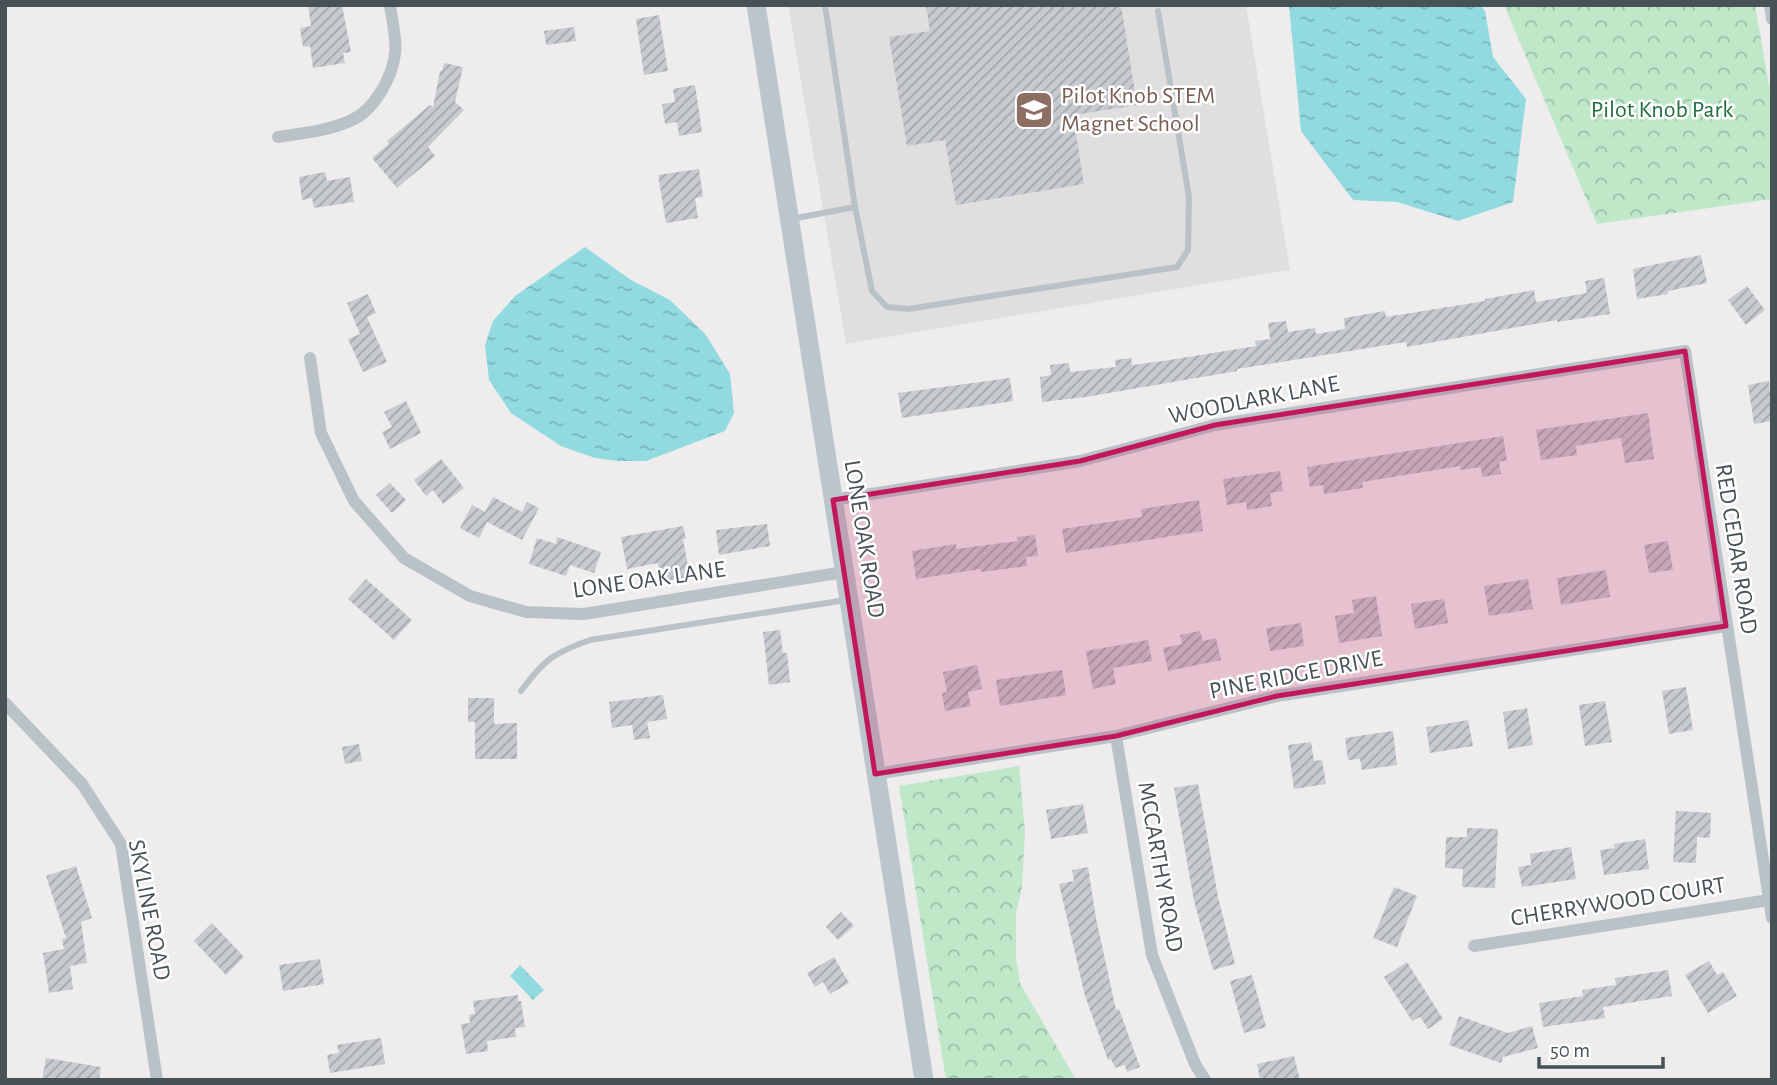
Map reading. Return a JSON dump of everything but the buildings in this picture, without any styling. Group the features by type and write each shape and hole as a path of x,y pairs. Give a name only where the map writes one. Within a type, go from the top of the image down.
{"main road":[{"name":"LONE OAK ROAD","path":"756,5 924,1080"}],"street":[{"path":"278,137 329,129 355,119 373,102 386,81 395,54 390,5"},
{"path":"1770,5 1772,19"},
{"name":"WOODLARK LANE","path":"833,500 1080,461 1215,425 1685,351"},
{"name":"RED CEDAR ROAD","path":"1685,351 1772,918"},
{"name":"LONE OAK LANE","path":"310,358 321,433 354,501 404,558 470,596 526,612 584,614 844,572"},
{"name":"PINE RIDGE DRIVE","path":"875,774 1116,736 1277,696 1726,626"},
{"name":"SKYLINE ROAD","path":"5,703 82,784 121,844 157,1080"},
{"name":"MCCARTHY ROAD","path":"1116,736 1152,955 1195,1064 1205,1080"},
{"name":"CHERRYWOOD COURT","path":"1474,946 1769,900"}],"lane":[{"path":"825,5 855,207 872,291 887,307 908,309 1177,267 1188,250 1189,197 1158,11"},
{"path":"789,219 855,207"},
{"path":"521,691 541,664 563,649 590,640 848,599"}],"highlighted area":[{"path":"1685,351 1726,626 1277,696 1116,736 875,774 833,500 1080,461 1215,425"}],"shaded area":[{"name":"Pilot Knob STEM Magnet School","path":"788,5 1246,5 1290,270 846,344"}],"green space":[{"name":"Pilot Knob Park","path":"1504,5 1755,5 1772,102 1772,199 1597,224"},
{"path":"1019,766 1025,831 1022,888 1016,913 1016,957 1020,983 1076,1080 946,1080 899,786"}],"water":[{"path":"1289,5 1480,5 1485,11 1493,57 1526,99 1513,202 1458,221 1397,202 1353,200 1301,131"},
{"path":"585,247 631,280 670,300 706,335 730,374 734,413 725,431 646,461 618,461 595,458 561,446 511,413 489,380 485,345 493,321 515,296"},
{"path":"520,965 544,990 533,1000 510,976"}],"place":[{"name":"Pilot Knob STEM Magnet School","path":"1034,110"}]}
